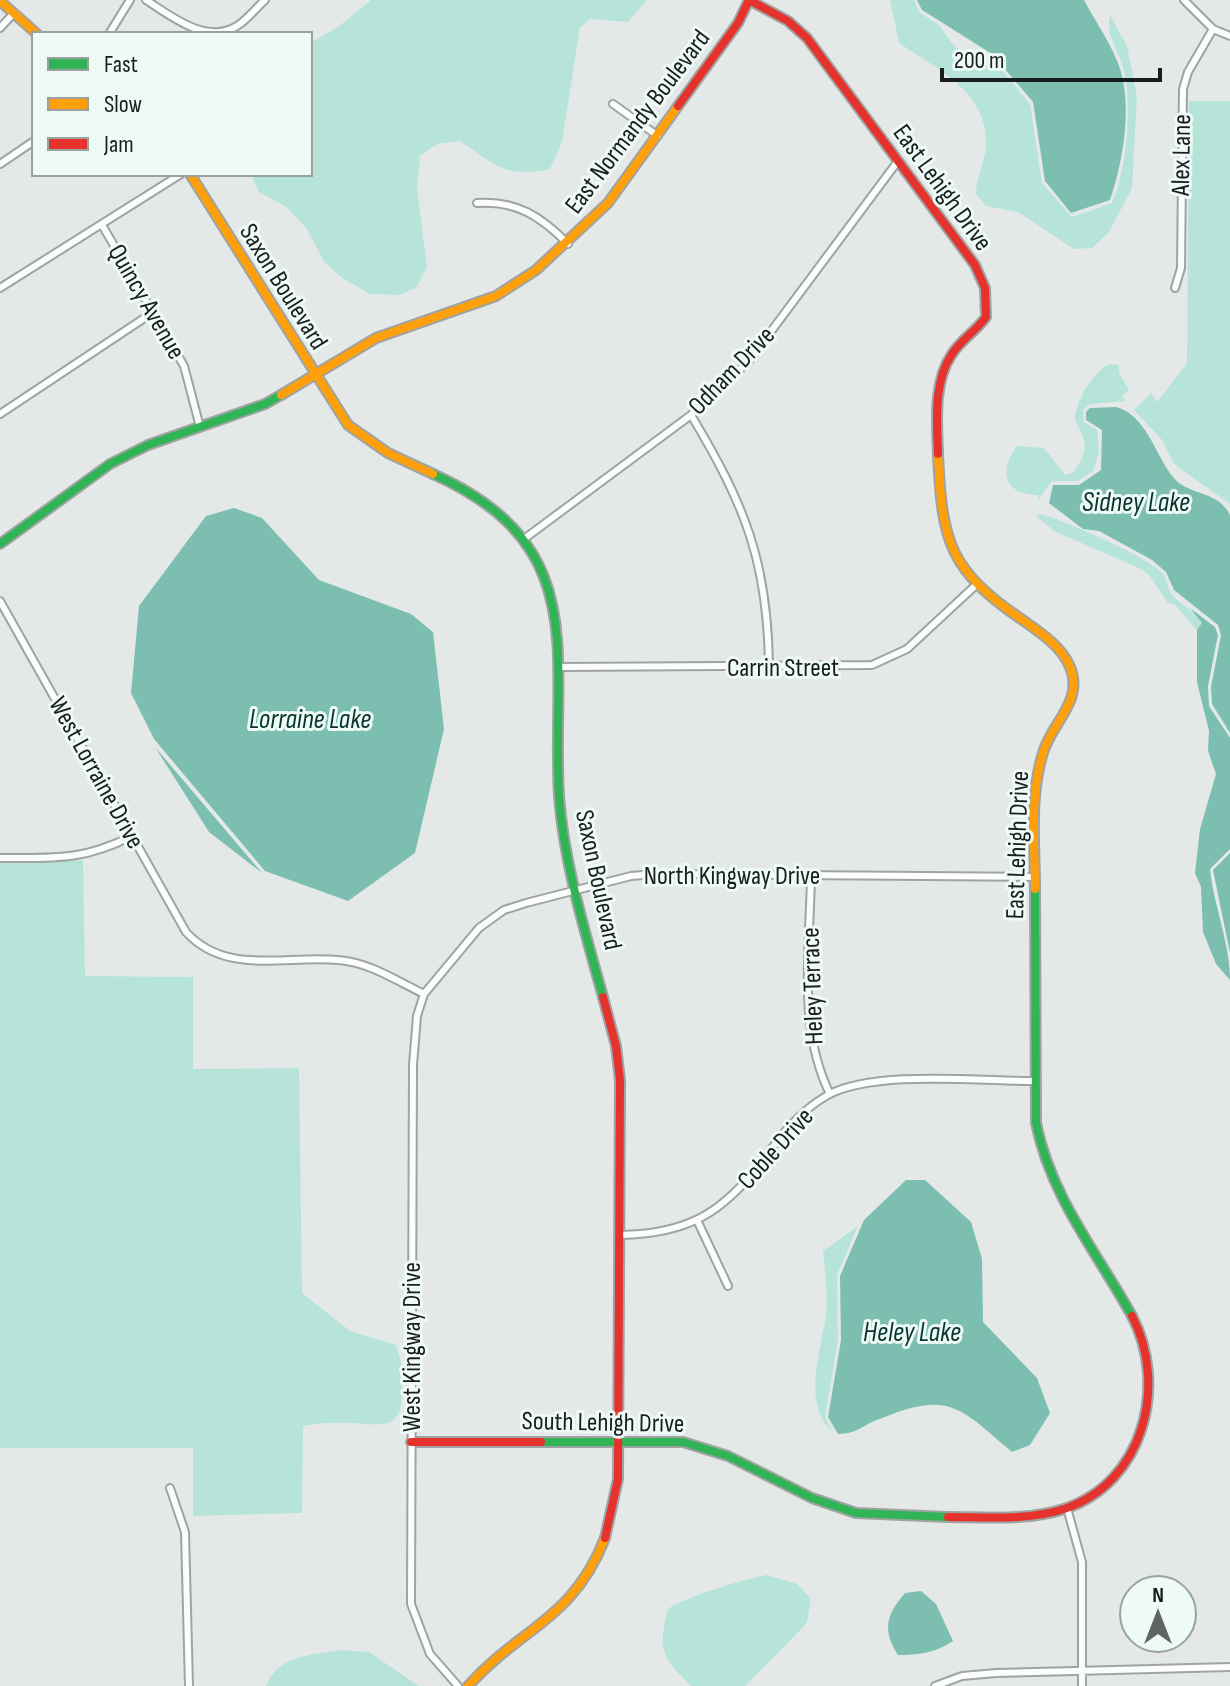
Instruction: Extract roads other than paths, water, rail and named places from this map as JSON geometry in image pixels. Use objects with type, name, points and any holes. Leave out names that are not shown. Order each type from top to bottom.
[{"type":"street","points":[[110,32],[130,0]]},
{"type":"street","points":[[146,0],[189,27],[217,32],[237,27],[265,0]]},
{"type":"street","name":"East Normandy Boulevard","points":[[0,544],[110,464],[148,445],[265,404],[376,338],[496,296],[568,244],[608,203],[658,136],[738,23],[749,0]]},
{"type":"street","name":"East Lehigh Drive","points":[[749,0],[788,21],[807,38],[975,265],[988,304],[983,322],[945,367],[940,396],[940,498],[944,528],[952,551],[976,585],[1053,643],[1066,656],[1073,671],[1072,699],[1050,734],[1037,775],[1034,1081],[1041,1158],[1072,1221],[1136,1320],[1153,1383],[1148,1414],[1126,1463],[1099,1490],[1067,1508]]},
{"type":"street","points":[[1184,0],[1213,29],[1230,36]]},
{"type":"street","points":[[0,1],[35,32]]},
{"type":"street","points":[[0,28],[13,14]]},
{"type":"street","name":"Alex Lane","points":[[1175,288],[1181,268],[1183,89],[1188,72],[1213,29]]},
{"type":"street","points":[[613,104],[658,136]]},
{"type":"street","points":[[0,164],[32,142]]},
{"type":"street","name":"Odham Drive","points":[[524,539],[691,415],[749,361],[898,161]]},
{"type":"street","points":[[0,288],[178,176]]},
{"type":"street","name":"Saxon Boulevard","points":[[191,176],[335,409],[362,439],[409,466],[468,490],[501,513],[524,539],[554,599],[560,634],[562,820],[576,890],[616,1046],[620,1094],[619,1441],[615,1511],[608,1536],[583,1583],[552,1618],[489,1663],[468,1686]]},
{"type":"street","points":[[477,203],[498,201],[514,205],[552,227],[568,244]]},
{"type":"street","name":"Quincy Avenue","points":[[102,225],[184,366],[200,427]]},
{"type":"street","points":[[0,414],[152,313]]},
{"type":"street","points":[[691,415],[731,481],[753,536],[765,587],[769,668]]},
{"type":"street","name":"Carrin Street","points":[[560,667],[845,668],[887,660],[907,649],[976,585]]},
{"type":"street","name":"West Lorraine Drive","points":[[0,601],[195,943],[220,957],[237,960],[339,960],[358,963],[424,994]]},
{"type":"street","points":[[0,858],[77,857],[100,852],[132,836]]},
{"type":"street","name":"North Kingway Drive","points":[[424,994],[460,949],[493,916],[576,890],[655,874],[1035,877]]},
{"type":"street","name":"Heley Terrace","points":[[811,875],[809,1014],[812,1044],[830,1094]]},
{"type":"street","name":"West Kingway Drive","points":[[424,994],[417,1016],[413,1065],[411,1604],[430,1654],[458,1686]]},
{"type":"street","name":"Coble Drive","points":[[620,1235],[650,1235],[697,1220],[735,1195],[793,1123],[830,1094],[856,1085],[890,1081],[1034,1081]]},
{"type":"street","points":[[697,1220],[728,1286]]},
{"type":"street","name":"South Lehigh Drive","points":[[411,1442],[683,1442],[712,1447],[856,1513],[882,1516],[1021,1516],[1067,1508]]},
{"type":"street","points":[[170,1488],[185,1532],[189,1686]]},
{"type":"street","points":[[1067,1508],[1082,1562],[1082,1686]]},
{"type":"street","points":[[935,1686],[962,1676],[996,1673],[1230,1667]]},
{"type":"water","points":[[917,0],[1084,0],[1112,49],[1123,81],[1125,133],[1110,200],[1071,213],[1045,181],[1033,102],[992,54],[922,10]]},
{"type":"water","name":"Sidney Lake","points":[[1116,407],[1127,411],[1143,427],[1167,469],[1180,484],[1218,501],[1230,515],[1230,733],[1212,704],[1211,687],[1221,635],[1218,625],[1174,590],[1166,572],[1152,560],[1099,531],[1083,529],[1049,503],[1053,485],[1079,485],[1101,470],[1102,430],[1086,420],[1086,412],[1090,408]]},
{"type":"water","name":"Lorraine Lake","points":[[234,508],[262,518],[319,580],[411,614],[433,632],[444,729],[415,853],[348,901],[265,871],[154,739],[131,693],[139,606],[206,516]]},
{"type":"water","points":[[1190,608],[1215,627],[1218,635],[1208,686],[1209,706],[1230,738],[1230,849],[1210,869],[1230,980],[1216,964],[1203,932],[1201,887],[1195,873],[1200,829],[1216,774],[1208,751],[1209,731],[1197,682],[1197,630],[1202,623]]},
{"type":"water","points":[[155,747],[262,873],[209,832]]},
{"type":"water","points":[[1230,853],[1230,953],[1213,870]]},
{"type":"water","name":"Heley Lake","points":[[906,1180],[925,1180],[971,1222],[982,1259],[983,1322],[1037,1378],[1050,1413],[1030,1445],[1012,1452],[965,1414],[937,1405],[901,1411],[855,1431],[838,1434],[828,1417],[841,1340],[840,1276],[864,1220]]},
{"type":"water","points":[[921,1591],[936,1604],[953,1641],[927,1652],[898,1655],[888,1630],[890,1616],[905,1593]]}]
